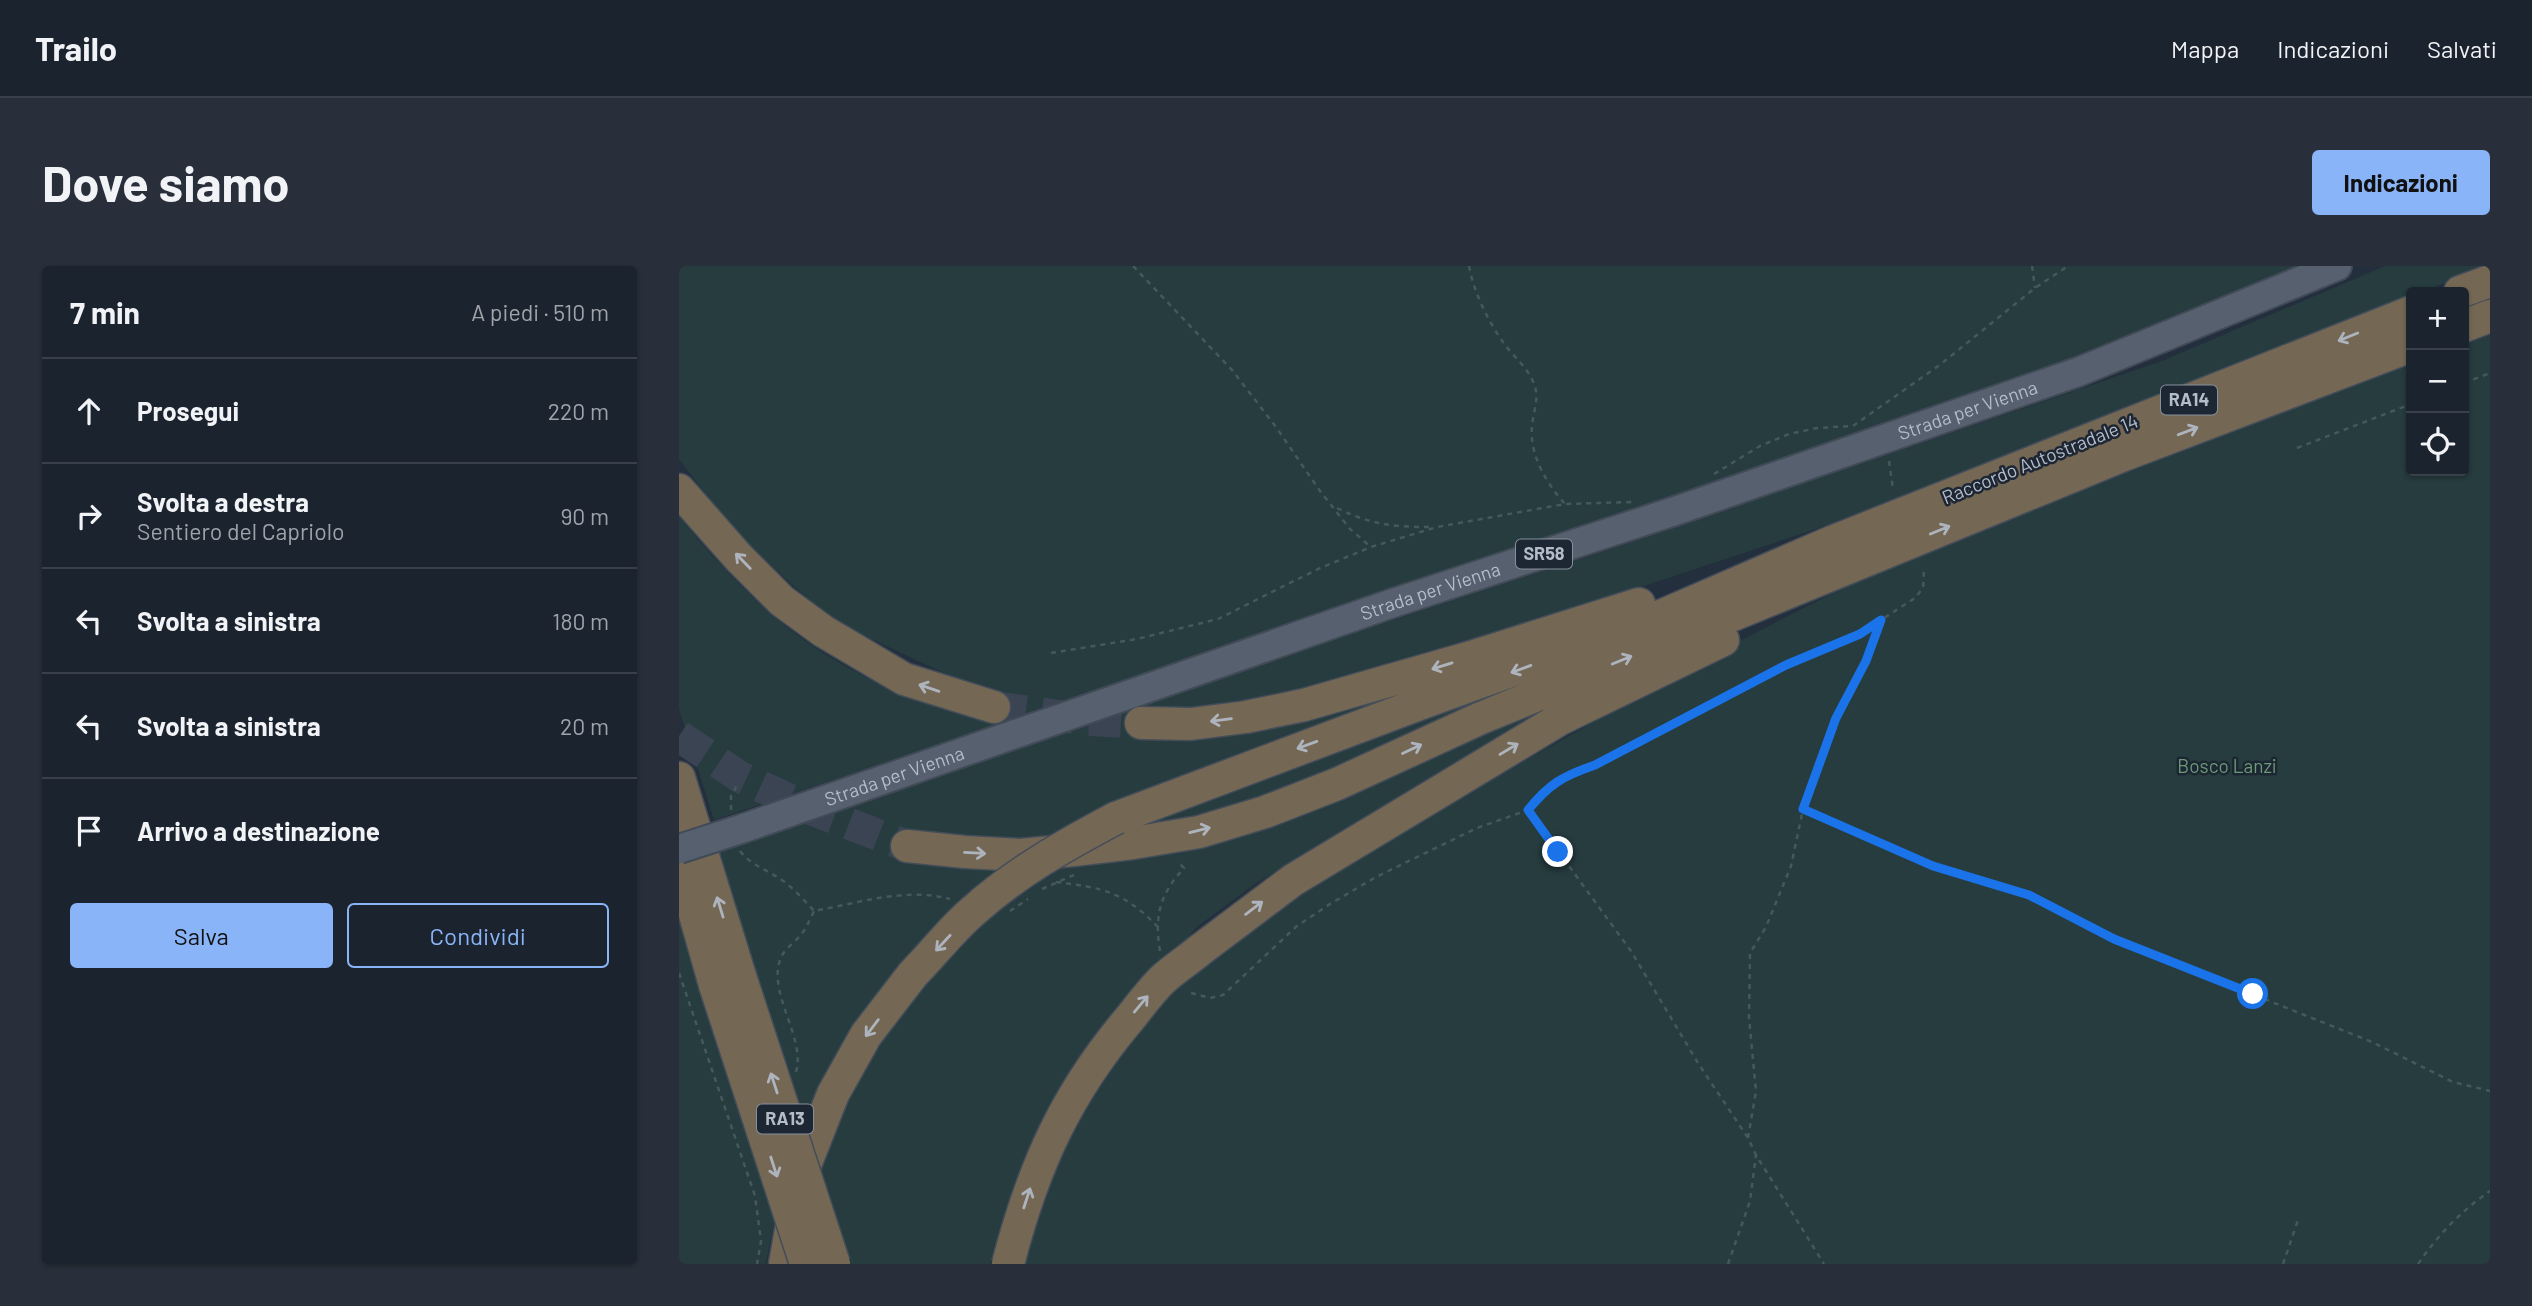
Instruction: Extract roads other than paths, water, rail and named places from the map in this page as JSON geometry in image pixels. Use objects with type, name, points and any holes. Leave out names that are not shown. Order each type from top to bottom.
[{"type":"highway","points":[[2469,289],[2490,281]]},
{"type":"highway","name":"Raccordo Autostradale 14","points":[[1871,543],[2406,314]]},
{"type":"highway","points":[[2469,324],[2490,316]]},
{"type":"highway","name":"Raccordo Autostradale 14","points":[[1871,543],[2082,472],[2401,350]]},
{"type":"highway","points":[[679,490],[739,558],[782,601],[823,631],[904,679],[995,706]]},
{"type":"highway","points":[[1140,723],[1192,724],[1247,717],[1365,689],[1833,541],[1871,543]]},
{"type":"highway","points":[[785,1264],[800,1178],[833,1094],[866,1035],[913,974],[971,912],[1016,876],[1063,846],[1116,818],[1358,726],[1647,622],[1833,541]]},
{"type":"highway","points":[[907,846],[1020,855],[1133,843],[1199,832],[1252,816],[1337,784],[1871,543]]},
{"type":"highway","points":[[1008,1264],[1036,1169],[1080,1083],[1106,1046],[1161,981],[1293,880],[1560,719],[1844,580],[1871,543]]},
{"type":"highway","name":"RA13","points":[[679,778],[727,979],[806,1264]]},
{"type":"highway","name":"RA13","points":[[679,858],[727,979],[770,1073],[834,1264]]},
{"type":"main road","name":"Strada per Vienna","points":[[679,849],[738,826],[1395,602],[1675,511],[2078,372],[2337,266]]},
{"type":"tunnel","points":[[994,707],[1088,720],[1141,723]]},
{"type":"tunnel","points":[[679,736],[740,777],[808,808],[907,846]]},
{"type":"park label","name":"Bosco Lanzi","points":[[2227,766]]}]
